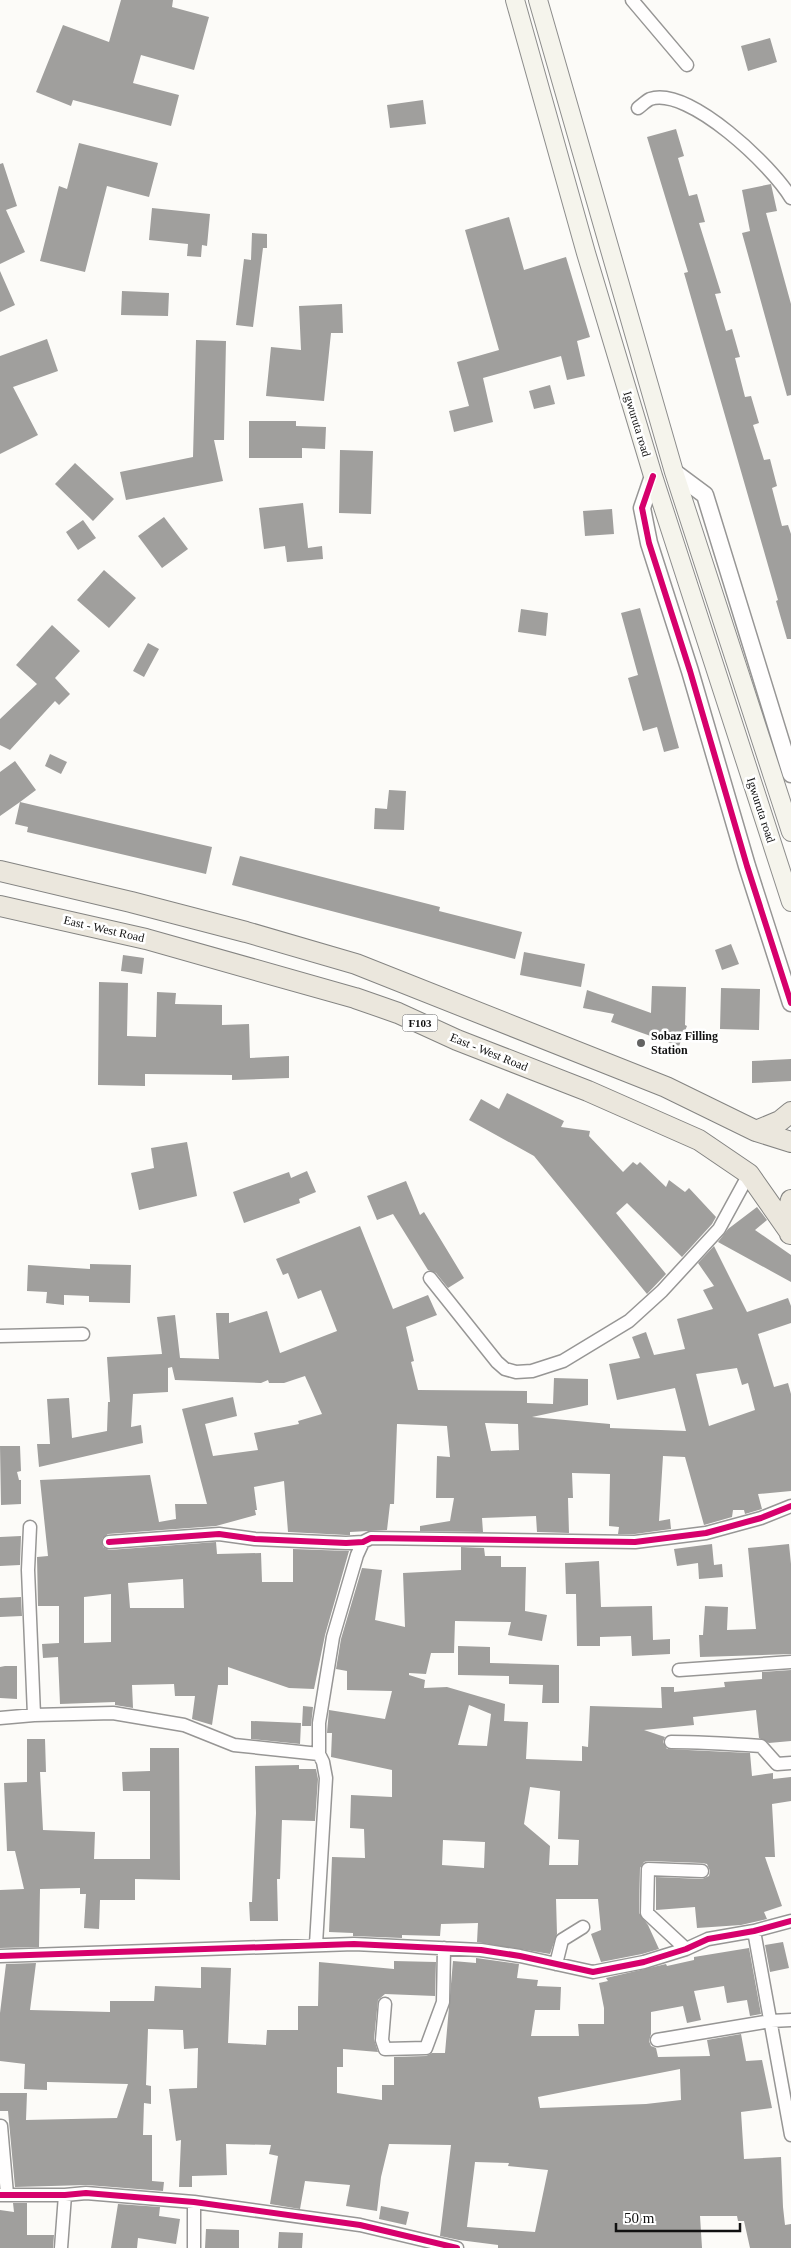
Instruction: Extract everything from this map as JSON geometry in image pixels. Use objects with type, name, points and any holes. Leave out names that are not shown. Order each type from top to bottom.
[{"type":"main road","name":"Igwuruta road","points":[[515,0],[586,253],[653,476],[791,902]]},
{"type":"main road","name":"Igwuruta road","points":[[538,0],[674,472],[791,832]]},
{"type":"main road","name":"F103","points":[[0,871],[246,932],[356,964],[666,1087],[756,1131],[791,1142]]},
{"type":"main road","name":"East - West Road","points":[[0,906],[155,941],[244,965],[398,1013],[457,1040],[588,1091],[698,1140],[748,1174],[791,1234]]},
{"type":"main road","points":[[398,1013],[406,984]]},
{"type":"main road","points":[[756,1131],[780,1121],[791,1112]]},
{"type":"main road","points":[[791,1200],[789,1208],[791,1234]]},
{"type":"street","points":[[632,0],[687,65]]},
{"type":"street","points":[[638,108],[650,100],[660,98],[673,100],[697,110],[717,122],[742,142],[791,198]]},
{"type":"street","points":[[674,472],[705,495],[791,774]]},
{"type":"street","points":[[653,476],[642,508],[648,543],[690,671],[747,866],[791,1004]]},
{"type":"street","points":[[430,1278],[497,1362],[505,1369],[516,1372],[532,1371],[563,1362],[629,1321],[662,1291],[719,1229],[748,1174]]},
{"type":"street","points":[[0,1336],[83,1334]]},
{"type":"street","points":[[109,1542],[219,1534],[255,1539],[346,1543],[362,1542],[371,1538],[635,1542],[706,1533],[761,1518],[791,1506]]},
{"type":"street","points":[[30,1527],[28,1570],[34,1715]]},
{"type":"street","points":[[316,1944],[326,1778],[323,1762],[319,1754],[319,1723],[333,1637],[362,1542]]},
{"type":"street","points":[[679,1670],[791,1662]]},
{"type":"street","points":[[0,1718],[113,1713],[184,1725],[234,1745],[319,1754]]},
{"type":"street","points":[[671,1742],[720,1742],[735,1746],[761,1746],[777,1764],[791,1763]]},
{"type":"street","points":[[686,1949],[647,1913],[648,1869],[702,1871]]},
{"type":"street","points":[[0,1956],[316,1944],[481,1950],[593,1972],[644,1962],[686,1949],[708,1939],[754,1931],[791,1921]]},
{"type":"street","points":[[556,1964],[562,1940],[583,1926]]},
{"type":"street","points":[[754,1931],[791,2135]]},
{"type":"street","points":[[386,2004],[382,2046],[385,2049],[426,2048],[443,2002],[444,1948]]},
{"type":"street","points":[[657,2040],[771,2021],[791,2020]]},
{"type":"street","points":[[1,2126],[4,2194],[65,2195],[86,2193],[194,2202],[360,2225],[457,2248]]},
{"type":"street","points":[[61,2248],[65,2195]]},
{"type":"street","points":[[194,2202],[194,2248]]},
{"type":"building","points":[[121,0],[173,0],[172,7],[209,17],[194,70],[141,55],[133,83],[179,95],[171,126],[73,100],[71,106],[36,92],[63,25],[109,42]]},
{"type":"building","points":[[770,38],[777,62],[748,71],[741,46]]},
{"type":"building","points":[[423,100],[426,124],[390,128],[387,105]]},
{"type":"building","points":[[676,129],[684,156],[678,158],[689,196],[697,194],[705,222],[699,223],[721,293],[715,294],[726,331],[732,329],[740,357],[735,358],[745,397],[751,396],[759,423],[753,425],[764,460],[770,459],[777,486],[772,488],[782,526],[788,525],[791,534],[791,639],[787,639],[776,601],[778,600],[684,273],[688,272],[647,137]]},
{"type":"building","points":[[79,143],[158,163],[149,197],[107,186],[85,272],[40,261],[59,186],[67,189]]},
{"type":"building","points":[[3,163],[17,206],[6,210],[25,252],[0,264],[0,164]]},
{"type":"building","points":[[771,184],[777,211],[766,213],[791,304],[791,395],[787,396],[742,233],[750,231],[742,190]]},
{"type":"building","points":[[152,208],[210,214],[207,246],[202,245],[201,257],[187,256],[188,244],[149,240]]},
{"type":"building","points":[[509,217],[524,270],[566,257],[590,337],[577,341],[585,376],[567,380],[561,356],[483,378],[493,422],[454,432],[449,411],[469,406],[457,362],[499,350],[465,230]]},
{"type":"building","points":[[252,233],[267,234],[267,248],[263,248],[253,327],[236,325],[244,259],[251,260]]},
{"type":"building","points":[[0,271],[15,305],[0,312]]},
{"type":"building","points":[[122,291],[169,293],[168,316],[121,315]]},
{"type":"building","points":[[342,304],[343,333],[331,333],[324,401],[266,396],[271,347],[301,350],[299,306]]},
{"type":"building","points":[[47,339],[58,371],[13,387],[38,435],[0,454],[0,356]]},
{"type":"building","points":[[196,340],[226,341],[224,440],[214,440],[223,481],[126,500],[120,472],[193,457]]},
{"type":"building","points":[[550,385],[555,404],[534,409],[529,391]]},
{"type":"building","points":[[249,421],[296,421],[296,426],[326,427],[325,449],[302,448],[302,458],[249,458]]},
{"type":"building","points":[[340,450],[373,451],[371,514],[339,513]]},
{"type":"building","points":[[75,463],[114,499],[93,521],[55,484]]},
{"type":"building","points":[[303,503],[308,548],[322,546],[323,559],[287,562],[285,546],[264,549],[259,508]]},
{"type":"building","points":[[612,509],[614,534],[585,536],[583,511]]},
{"type":"building","points":[[164,517],[188,549],[162,568],[138,536]]},
{"type":"building","points":[[83,520],[96,538],[78,550],[66,532]]},
{"type":"building","points":[[104,570],[136,598],[109,628],[77,600]]},
{"type":"building","points":[[640,608],[679,748],[664,752],[657,727],[643,731],[628,678],[638,675],[621,613]]},
{"type":"building","points":[[521,609],[548,613],[546,636],[518,632]]},
{"type":"building","points":[[52,625],[80,651],[55,678],[70,694],[59,705],[55,701],[10,750],[0,745],[0,719],[37,684],[16,665]]},
{"type":"building","points":[[148,643],[159,649],[144,677],[133,671]]},
{"type":"building","points":[[50,754],[67,762],[61,774],[45,766]]},
{"type":"building","points":[[15,761],[36,790],[0,816],[0,772]]},
{"type":"building","points":[[389,790],[406,791],[404,830],[374,829],[375,808],[387,809]]},
{"type":"building","points":[[20,802],[212,847],[206,874],[27,832],[28,827],[15,824]]},
{"type":"building","points":[[240,856],[440,907],[439,911],[522,932],[515,959],[232,885]]},
{"type":"building","points":[[731,944],[739,964],[722,970],[715,950]]},
{"type":"building","points":[[524,952],[585,964],[581,987],[520,975]]},
{"type":"building","points":[[123,955],[144,958],[142,974],[121,971]]},
{"type":"building","points":[[99,982],[128,983],[127,1036],[156,1037],[157,992],[176,993],[175,1004],[222,1005],[222,1025],[249,1024],[250,1058],[289,1056],[289,1078],[232,1080],[232,1075],[145,1074],[145,1086],[98,1085]]},
{"type":"building","points":[[652,986],[686,987],[685,1025],[687,1026],[679,1046],[611,1022],[614,1014],[583,1008],[587,990],[651,1013]]},
{"type":"building","points":[[721,988],[760,989],[759,1030],[720,1029]]},
{"type":"building","points":[[791,1059],[791,1081],[752,1083],[752,1061]]},
{"type":"building","points":[[507,1093],[564,1121],[561,1127],[590,1131],[589,1136],[623,1172],[633,1162],[637,1165],[640,1162],[666,1187],[669,1180],[685,1192],[689,1188],[716,1217],[682,1257],[627,1203],[616,1213],[666,1274],[647,1294],[534,1156],[469,1120],[481,1099],[499,1109]]},
{"type":"building","points":[[187,1142],[197,1196],[139,1210],[131,1173],[154,1168],[151,1148]]},
{"type":"building","points":[[307,1171],[316,1192],[299,1199],[300,1203],[244,1223],[233,1192],[289,1172],[291,1178]]},
{"type":"building","points":[[406,1181],[420,1215],[424,1212],[464,1278],[448,1288],[436,1273],[428,1270],[393,1214],[377,1220],[367,1196]]},
{"type":"building","points":[[757,1207],[767,1220],[755,1230],[791,1255],[791,1282],[718,1242],[728,1229]]},
{"type":"building","points":[[360,1226],[393,1309],[428,1295],[437,1315],[406,1327],[414,1361],[411,1362],[418,1390],[527,1391],[527,1403],[553,1404],[554,1378],[588,1379],[588,1405],[532,1417],[610,1424],[610,1428],[686,1431],[675,1388],[617,1400],[609,1364],[640,1358],[632,1337],[646,1332],[654,1355],[685,1349],[677,1319],[713,1309],[703,1290],[714,1286],[698,1263],[714,1246],[747,1312],[788,1298],[791,1306],[791,1323],[758,1334],[774,1387],[788,1383],[791,1394],[791,1491],[758,1494],[762,1509],[745,1514],[744,1510],[733,1510],[732,1517],[704,1525],[685,1457],[663,1456],[659,1521],[670,1519],[671,1529],[635,1534],[618,1534],[619,1527],[609,1526],[610,1474],[572,1473],[573,1498],[568,1498],[569,1533],[537,1532],[536,1516],[482,1518],[483,1532],[420,1531],[420,1526],[450,1521],[454,1498],[436,1498],[437,1456],[450,1457],[447,1426],[397,1424],[394,1504],[390,1504],[387,1530],[350,1532],[350,1535],[288,1532],[284,1481],[254,1487],[256,1515],[216,1526],[108,1534],[102,1539],[103,1547],[109,1550],[216,1542],[217,1554],[261,1553],[262,1582],[293,1582],[293,1549],[349,1551],[325,1635],[314,1689],[289,1688],[228,1667],[228,1685],[218,1685],[212,1725],[192,1719],[195,1696],[175,1696],[174,1684],[132,1685],[133,1708],[115,1705],[115,1702],[60,1704],[58,1657],[43,1658],[42,1644],[59,1643],[59,1606],[38,1606],[37,1557],[48,1556],[40,1480],[150,1475],[159,1522],[176,1519],[175,1504],[207,1504],[182,1409],[233,1397],[237,1416],[205,1424],[213,1456],[258,1450],[254,1433],[299,1424],[298,1421],[322,1414],[305,1376],[284,1383],[269,1383],[268,1380],[261,1383],[175,1380],[172,1367],[168,1368],[168,1392],[133,1394],[131,1427],[141,1425],[143,1443],[39,1467],[37,1444],[50,1444],[47,1399],[69,1398],[72,1438],[107,1431],[108,1402],[110,1402],[107,1357],[162,1354],[157,1317],[175,1315],[180,1358],[219,1359],[216,1313],[229,1313],[229,1323],[267,1311],[280,1353],[337,1331],[321,1290],[298,1299],[288,1273],[283,1275],[276,1259]],"holes":[[[737,1368],[742,1385],[748,1383],[755,1410],[709,1426],[696,1374]],[[485,1423],[518,1424],[519,1450],[491,1451]],[[183,1579],[184,1608],[130,1608],[128,1583]],[[111,1594],[111,1642],[84,1643],[84,1597]]]},
{"type":"building","points":[[90,1264],[131,1265],[130,1303],[89,1302],[89,1296],[64,1295],[64,1305],[46,1303],[47,1292],[27,1291],[28,1265],[90,1269]]},
{"type":"building","points":[[0,1446],[20,1446],[21,1471],[17,1472],[19,1480],[21,1480],[21,1504],[1,1505]]},
{"type":"building","points":[[21,1536],[20,1565],[0,1566],[0,1537]]},
{"type":"building","points":[[712,1544],[714,1565],[722,1564],[723,1577],[699,1579],[698,1563],[677,1566],[674,1549]]},
{"type":"building","points":[[789,1544],[791,1564],[791,1654],[700,1657],[699,1635],[703,1635],[705,1606],[728,1607],[727,1630],[756,1629],[748,1548]]},
{"type":"building","points":[[461,1547],[484,1548],[485,1556],[501,1556],[501,1567],[526,1567],[525,1611],[547,1615],[542,1641],[508,1635],[511,1622],[455,1621],[454,1653],[431,1653],[426,1674],[409,1673],[409,1675],[425,1680],[424,1688],[447,1687],[505,1704],[504,1721],[528,1722],[526,1759],[582,1761],[582,1746],[588,1747],[590,1706],[662,1708],[661,1687],[674,1687],[674,1692],[725,1687],[724,1682],[762,1679],[762,1672],[791,1670],[791,1741],[769,1743],[759,1738],[756,1710],[693,1717],[694,1725],[644,1730],[665,1737],[663,1742],[667,1749],[750,1753],[752,1776],[773,1773],[773,1779],[791,1777],[791,1801],[772,1804],[775,1857],[765,1857],[782,1906],[764,1912],[767,1919],[741,1925],[697,1928],[695,1907],[656,1910],[656,1877],[702,1879],[709,1876],[710,1871],[707,1864],[648,1861],[644,1862],[640,1868],[639,1913],[648,1925],[659,1949],[642,1954],[601,1962],[591,1934],[601,1930],[598,1899],[556,1899],[557,1934],[550,1954],[477,1942],[478,1923],[441,1924],[440,1936],[402,1935],[402,1938],[353,1936],[353,1933],[329,1932],[332,1857],[365,1858],[364,1829],[350,1828],[351,1795],[392,1797],[392,1770],[331,1757],[332,1733],[327,1733],[329,1710],[385,1719],[392,1691],[347,1690],[347,1671],[336,1669],[341,1639],[362,1568],[382,1570],[375,1620],[405,1627],[403,1573],[461,1570]],"holes":[[[469,1705],[491,1714],[487,1746],[458,1745]],[[530,1787],[560,1791],[558,1839],[579,1840],[578,1865],[549,1865],[550,1846],[524,1824]],[[443,1840],[485,1842],[484,1868],[442,1865]]]},
{"type":"building","points":[[599,1561],[601,1607],[652,1606],[653,1640],[670,1639],[670,1654],[632,1656],[631,1636],[600,1637],[600,1646],[577,1646],[576,1594],[566,1594],[565,1563]]},
{"type":"building","points":[[21,1597],[22,1616],[0,1617],[0,1598]]},
{"type":"building","points":[[458,1646],[490,1647],[490,1663],[559,1665],[559,1703],[542,1703],[543,1685],[509,1684],[509,1676],[458,1675]]},
{"type":"building","points":[[17,1666],[17,1699],[0,1698],[0,1667]]},
{"type":"building","points":[[303,1706],[313,1707],[311,1726],[302,1726]]},
{"type":"building","points":[[251,1721],[301,1723],[300,1744],[251,1739]]},
{"type":"building","points":[[27,1739],[45,1739],[46,1772],[40,1772],[43,1830],[95,1832],[94,1859],[150,1859],[150,1791],[123,1791],[122,1772],[150,1771],[150,1748],[179,1748],[180,1880],[135,1879],[135,1900],[100,1900],[99,1929],[84,1928],[86,1894],[80,1894],[80,1888],[40,1889],[39,1947],[0,1948],[0,1890],[24,1889],[15,1851],[7,1851],[4,1783],[27,1782]]},
{"type":"building","points":[[299,1765],[299,1769],[316,1769],[318,1779],[315,1821],[282,1820],[280,1879],[277,1879],[278,1921],[250,1921],[249,1902],[252,1902],[256,1813],[255,1766]]},
{"type":"building","points":[[783,1942],[789,1968],[770,1972],[765,1945]]},
{"type":"building","points":[[749,1948],[761,2014],[750,2016],[747,2000],[727,2003],[724,1986],[694,1991],[701,2020],[687,2023],[683,2006],[651,2012],[651,2034],[649,2041],[651,2046],[656,2048],[658,2057],[710,2056],[707,2040],[741,2034],[746,2061],[762,2060],[772,2108],[741,2112],[744,2159],[781,2157],[783,2207],[785,2225],[791,2224],[791,2248],[750,2248],[744,2221],[738,2221],[737,2216],[700,2216],[702,2248],[498,2248],[498,2245],[440,2236],[451,2145],[389,2144],[381,2177],[377,2211],[346,2206],[350,2185],[305,2181],[300,2209],[270,2204],[278,2156],[269,2154],[271,2145],[226,2144],[227,2175],[192,2176],[192,2187],[179,2187],[181,2140],[176,2141],[169,2089],[197,2088],[198,2048],[184,2049],[183,2030],[148,2029],[146,2085],[151,2086],[151,2104],[144,2103],[143,2135],[152,2135],[152,2181],[164,2182],[163,2191],[87,2185],[15,2187],[8,2111],[0,2111],[0,2093],[27,2093],[26,2120],[117,2118],[128,2084],[47,2082],[47,2090],[24,2089],[25,2064],[0,2061],[0,2013],[6,1964],[36,1963],[30,2010],[110,2012],[110,2001],[154,2001],[155,1986],[201,1988],[201,1967],[231,1968],[228,2043],[266,2045],[267,2030],[298,2030],[298,2006],[318,2006],[319,1962],[394,1969],[394,1961],[436,1962],[435,1996],[385,1994],[378,2000],[374,2039],[378,2052],[343,2049],[343,2067],[337,2067],[337,2093],[382,2100],[382,2085],[394,2085],[394,2057],[426,2056],[432,2053],[445,2053],[453,1961],[476,1963],[476,1958],[519,1964],[517,1978],[538,1980],[537,1986],[561,1987],[560,2010],[535,2010],[531,2036],[579,2036],[578,2024],[604,2024],[604,2008],[599,1983],[608,1981],[606,1978],[666,1964],[667,1966],[694,1960],[694,1957]],"holes":[[[680,2069],[681,2100],[646,2104],[540,2108],[538,2097]],[[475,2162],[509,2163],[508,2166],[548,2170],[535,2232],[467,2227]]]},
{"type":"building","points":[[13,2203],[27,2203],[27,2235],[54,2235],[53,2248],[0,2248],[0,2210],[14,2212]]},
{"type":"building","points":[[118,2204],[160,2207],[159,2216],[180,2219],[176,2244],[138,2238],[137,2248],[111,2248]]},
{"type":"building","points":[[381,2206],[409,2212],[406,2225],[379,2219]]},
{"type":"building","points":[[206,2229],[239,2230],[239,2248],[205,2248]]},
{"type":"building","points":[[279,2232],[303,2233],[302,2248],[278,2248]]},
{"type":"cycle path","points":[[653,476],[642,508],[649,543],[690,671],[747,866],[791,1003]]},
{"type":"cycle path","points":[[109,1542],[219,1534],[255,1539],[346,1543],[363,1542],[371,1538],[635,1542],[706,1533],[761,1518],[791,1506]]},
{"type":"cycle path","points":[[0,1956],[354,1944],[481,1950],[520,1956],[593,1972],[644,1962],[686,1949],[708,1939],[754,1931],[791,1921]]},
{"type":"cycle path","points":[[0,2195],[65,2195],[86,2193],[194,2202],[360,2225],[457,2248]]},
{"type":"place","name":"Sobaz Filling Station","points":[[641,1043]]}]
